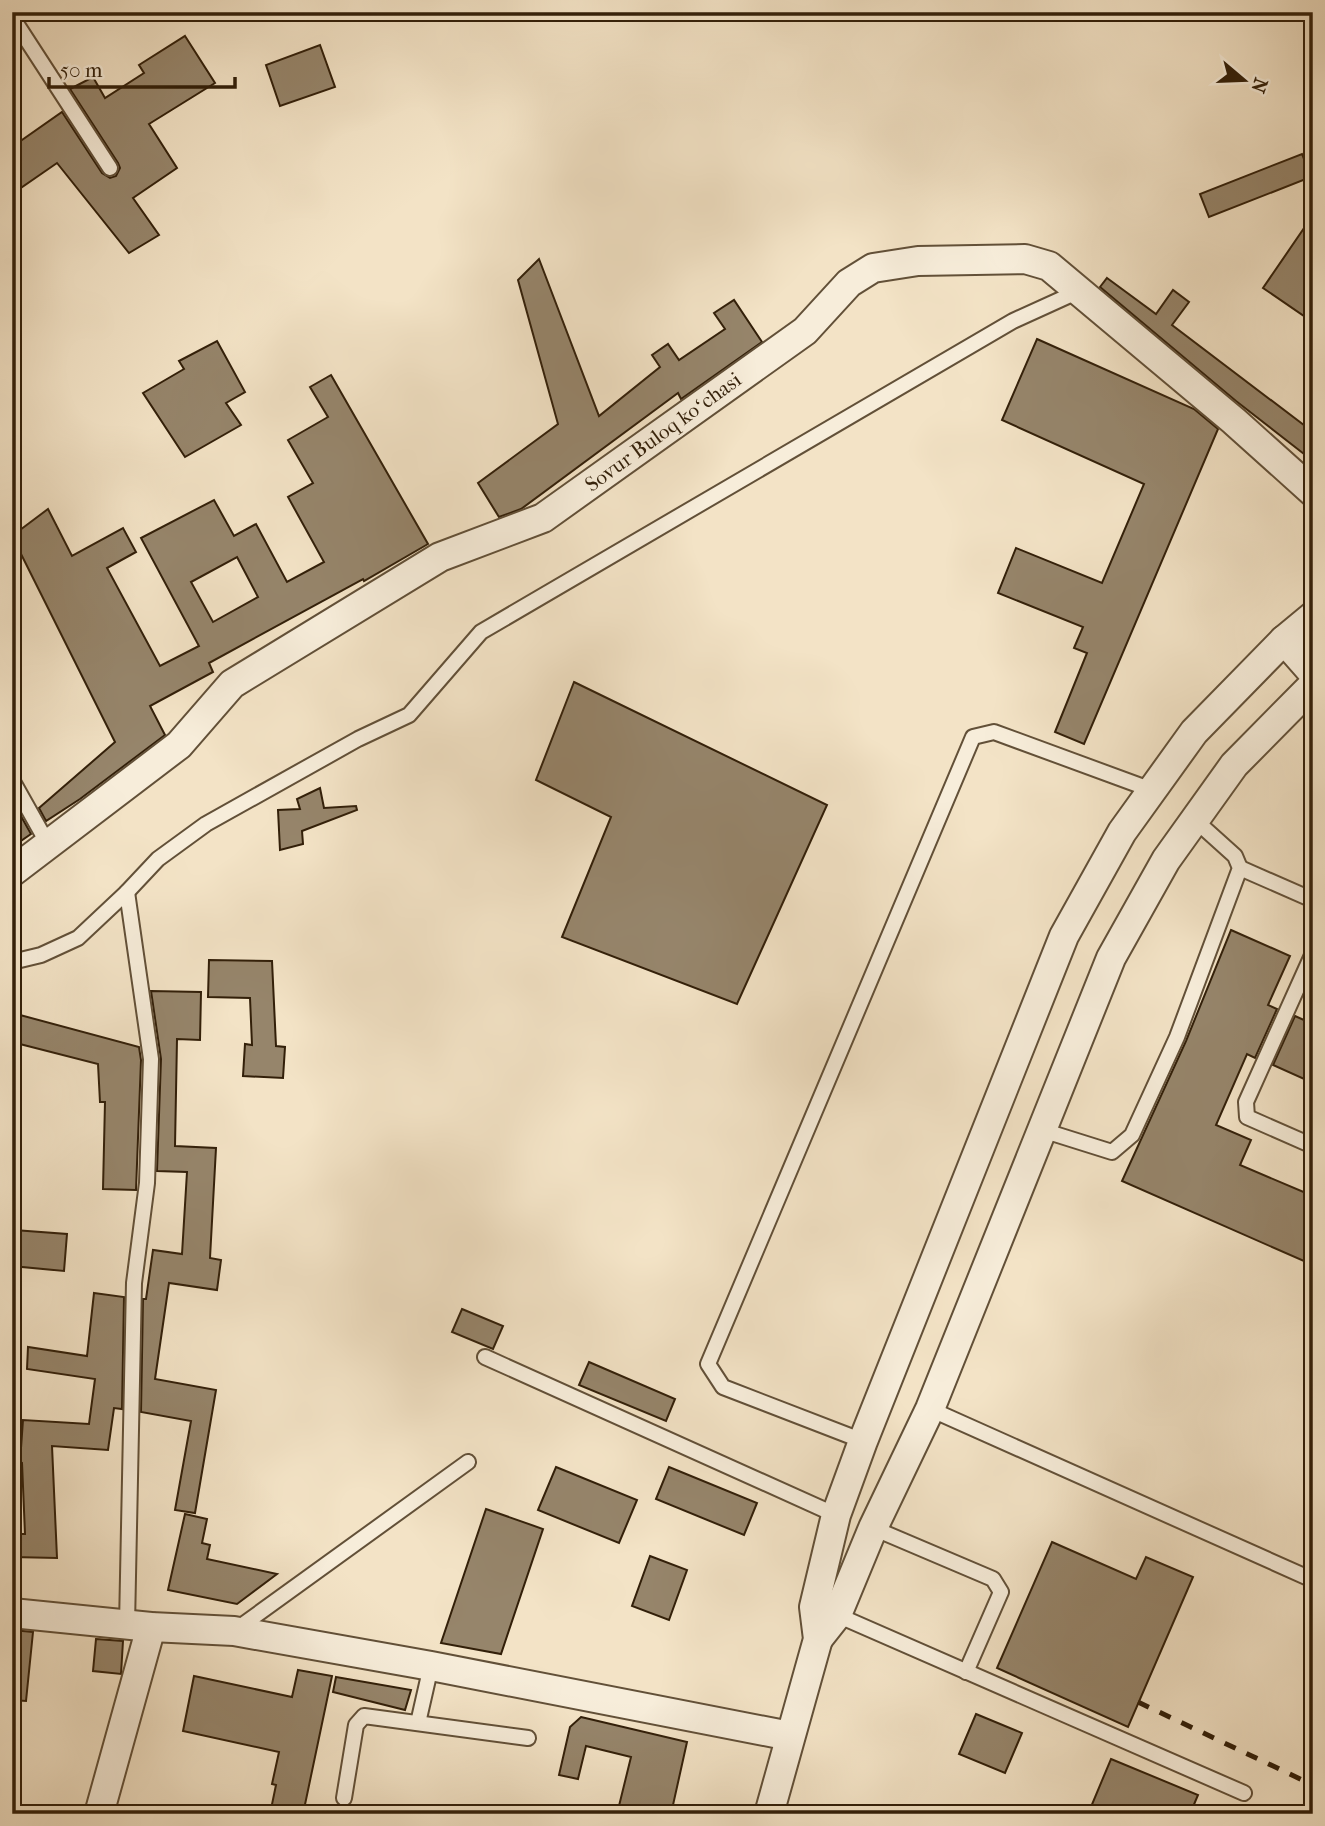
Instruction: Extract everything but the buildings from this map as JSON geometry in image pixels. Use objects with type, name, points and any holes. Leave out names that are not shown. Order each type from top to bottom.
[{"type":"street","name":"Sovur Buloq koʻchasi","points":[[12,872],[179,745],[232,684],[440,557],[544,519],[805,331],[849,284],[873,268],[918,261],[1025,259],[1049,266],[1234,421],[1313,492]]},
{"type":"street","points":[[769,1814],[818,1639],[814,1607],[836,1515],[1064,936],[1122,832],[1194,732],[1283,640],[1313,616]]},
{"type":"street","points":[[1283,640],[1313,673]]},
{"type":"street","points":[[818,1639],[838,1615],[897,1474],[930,1409],[1111,958],[1166,860],[1234,765],[1313,685]]},
{"type":"street","points":[[860,1450],[897,1474]]},
{"type":"street","points":[[12,1613],[139,1626],[234,1632],[431,1666],[790,1735]]},
{"type":"street","points":[[99,1814],[139,1626]]},
{"type":"lane","points":[[12,16],[110,168]]},
{"type":"lane","points":[[12,962],[41,955],[78,938],[158,859],[206,824],[358,739],[409,715],[481,632],[1013,321],[1079,291]]},
{"type":"lane","points":[[860,1450],[723,1387],[708,1364],[973,737],[994,732],[1152,790]]},
{"type":"lane","points":[[12,780],[48,844]]},
{"type":"lane","points":[[1042,1130],[1112,1152],[1132,1135],[1177,1037],[1240,868],[1235,856],[1195,820]]},
{"type":"lane","points":[[1240,868],[1313,900]]},
{"type":"lane","points":[[127,892],[151,1059],[147,1183],[134,1283],[139,1626]]},
{"type":"lane","points":[[1313,953],[1246,1102],[1247,1117],[1313,1146]]},
{"type":"lane","points":[[485,1357],[836,1515]]},
{"type":"lane","points":[[930,1409],[1313,1580]]},
{"type":"lane","points":[[234,1632],[468,1462]]},
{"type":"lane","points":[[873,1528],[993,1579],[1001,1592],[966,1672]]},
{"type":"lane","points":[[838,1615],[1244,1793]]},
{"type":"lane","points":[[418,1723],[431,1666]]},
{"type":"lane","points":[[344,1798],[356,1725],[364,1716],[528,1738]]},
{"type":"railway","points":[[1138,1702],[1313,1785]]}]
